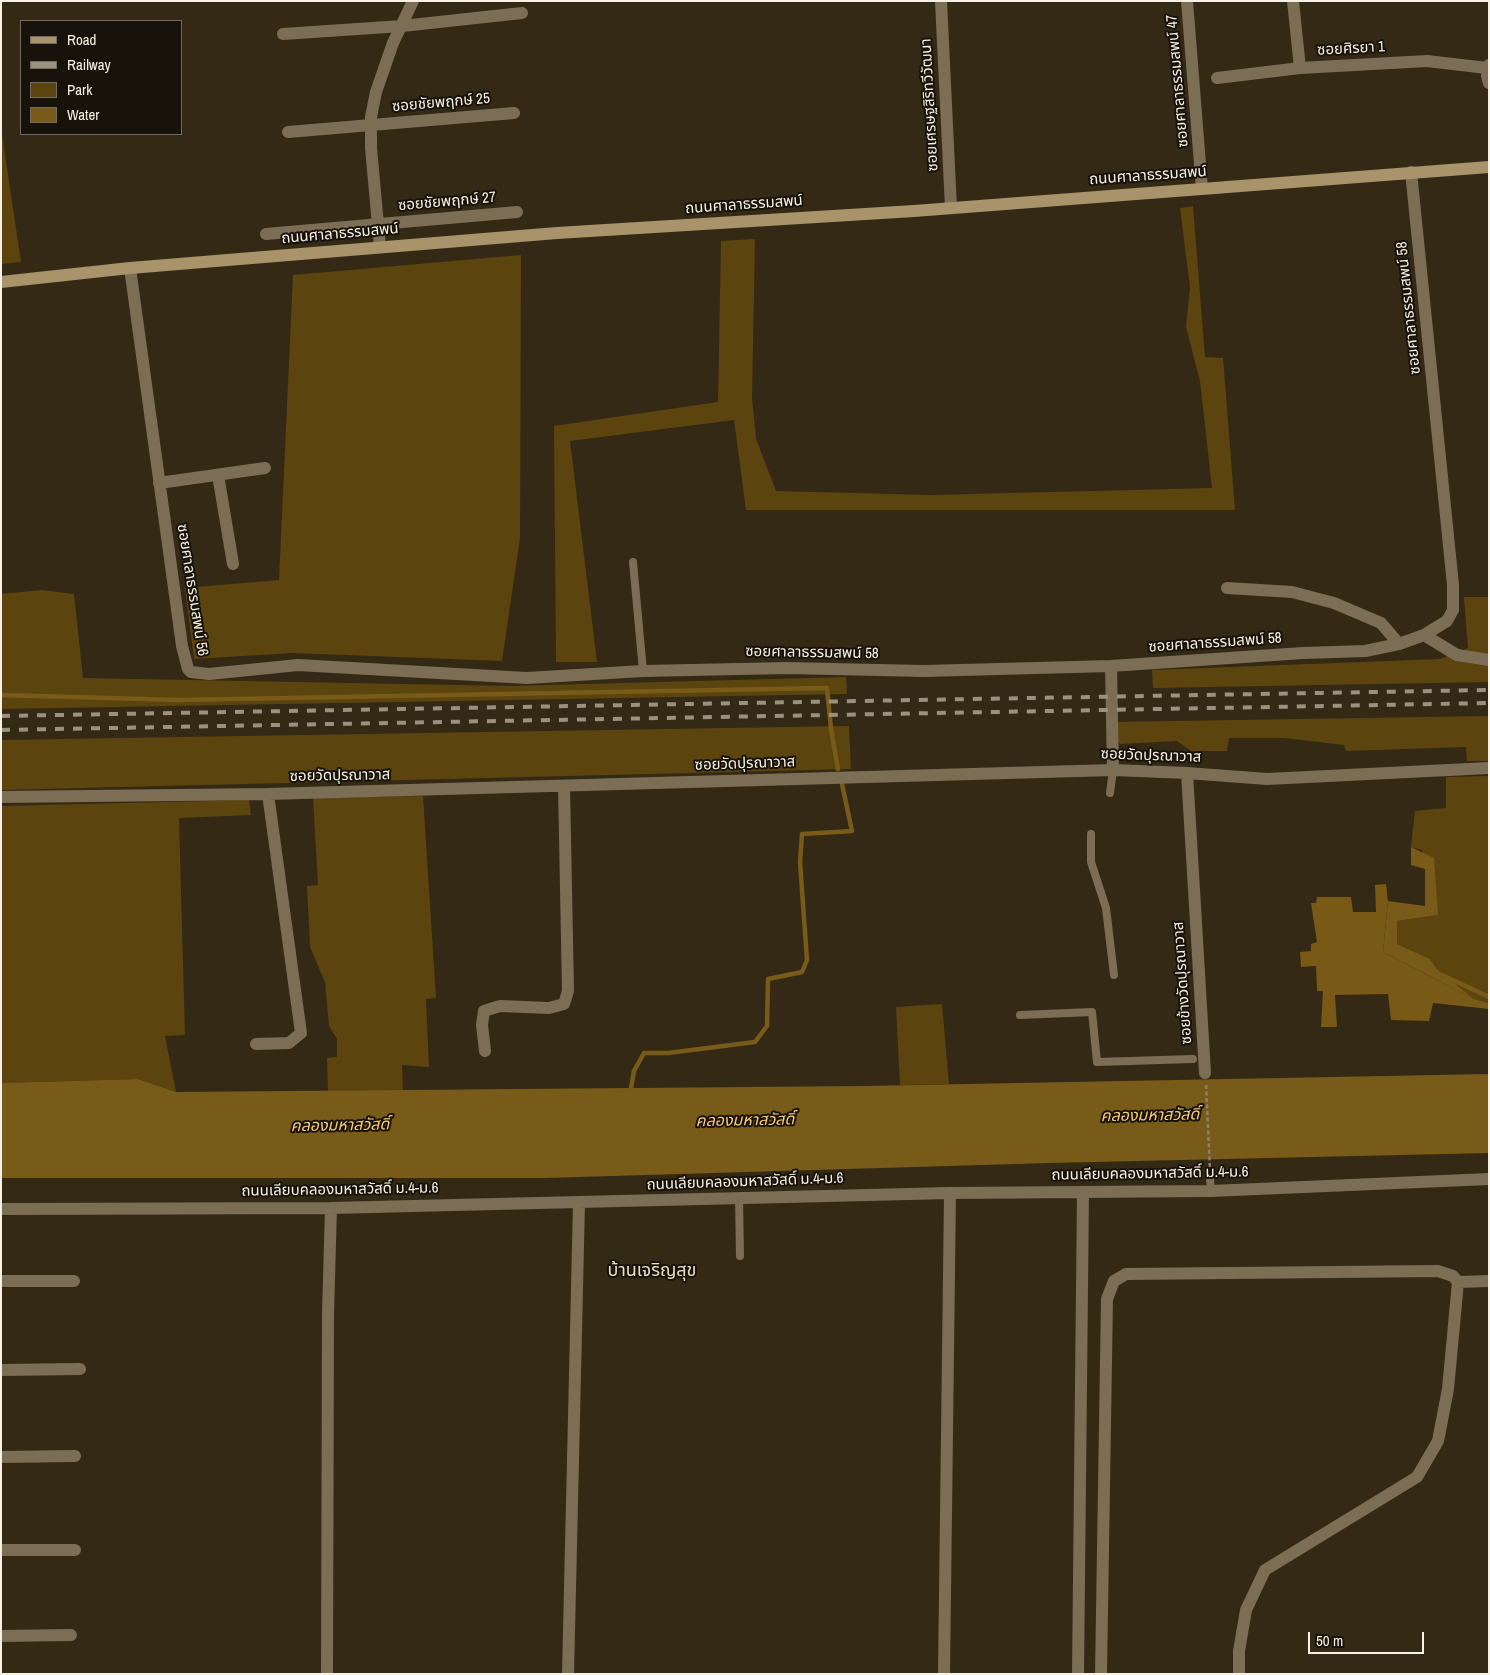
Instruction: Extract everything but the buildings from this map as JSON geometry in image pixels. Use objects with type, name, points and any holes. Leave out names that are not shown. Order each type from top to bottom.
[{"type":"street","points":[[380,248],[371,126],[376,92],[413,1]]},
{"type":"street","name":"ซอยเศรษฐสิริทวีวัฒนา","points":[[941,1],[951,208]]},
{"type":"street","name":"ซอยศาลาธรรมสพน์ 47","points":[[1187,1],[1202,189]]},
{"type":"street","points":[[1293,1],[1300,68]]},
{"type":"street","points":[[283,34],[402,26],[522,13]]},
{"type":"street","name":"ซอยศิรยา 1","points":[[1217,78],[1300,68],[1427,61],[1488,67]]},
{"type":"street","points":[[1488,67],[1489,83]]},
{"type":"street","name":"ซอยชัยพฤกษ์ 25","points":[[288,132],[514,113]]},
{"type":"street","name":"ถนนศาลาธรรมสพน์","points":[[1,282],[130,268],[557,232],[951,208],[1489,167]]},
{"type":"street","name":"ซอยศาลาธรรมสพน์ 58","points":[[527,678],[643,671],[788,668],[924,671],[1111,666],[1303,653],[1365,652],[1399,644],[1424,635],[1447,621],[1453,610],[1454,598],[1411,172]]},
{"type":"street","name":"ซอยชัยพฤกษ์ 27","points":[[266,234],[518,212]]},
{"type":"street","name":"ซอยศาลาธรรมสพน์ 56","points":[[130,268],[182,646],[188,668],[191,672],[209,674],[298,664],[527,678]]},
{"type":"street","points":[[159,483],[265,468]]},
{"type":"street","points":[[218,475],[233,564]]},
{"type":"street","points":[[1227,588],[1292,592],[1342,606],[1381,623],[1399,644]]},
{"type":"street","points":[[1424,635],[1457,655],[1489,660]]},
{"type":"street","points":[[1111,666],[1113,770]]},
{"type":"street","name":"ซอยวัดปุรณาวาส","points":[[1,796],[268,794],[878,775],[1113,770],[1187,772],[1267,779],[1489,768]]},
{"type":"street","name":"ซอยข้างวัดปุรณาวาส","points":[[1187,772],[1205,1073]]},
{"type":"street","points":[[485,1051],[482,1025],[484,1011],[500,1006],[549,1008],[564,1004],[568,991],[564,786]]},
{"type":"street","points":[[256,1044],[288,1043],[301,1033],[268,794]]},
{"type":"street","name":"ถนนเลียบคลองมหาสวัสดิ์ ม.4-ม.6","points":[[1,1210],[331,1208],[579,1203],[739,1197],[1083,1192],[1211,1185],[1489,1179]]},
{"type":"street","points":[[1078,1674],[1083,1192]]},
{"type":"street","points":[[944,1674],[950,1193]]},
{"type":"street","points":[[568,1674],[579,1203]]},
{"type":"street","points":[[326,1674],[328,1324],[331,1208]]},
{"type":"street","points":[[1101,1674],[1107,1299],[1114,1280],[1126,1274],[1438,1272],[1452,1276],[1458,1282],[1489,1281]]},
{"type":"street","points":[[1,1281],[74,1281]]},
{"type":"street","points":[[1239,1674],[1239,1651],[1246,1610],[1266,1570],[1417,1477],[1438,1441],[1448,1389],[1458,1282]]},
{"type":"street","points":[[1,1370],[80,1369]]},
{"type":"street","points":[[1,1457],[75,1456]]},
{"type":"street","points":[[1,1550],[74,1550]]},
{"type":"street","points":[[1,1636],[71,1636]]},
{"type":"lane","points":[[633,562],[643,671]]},
{"type":"lane","points":[[1110,793],[1113,770]]},
{"type":"lane","points":[[1091,834],[1091,862],[1106,908],[1114,975]]},
{"type":"lane","points":[[1020,1015],[1092,1012],[1097,1062],[1193,1059]]},
{"type":"lane","points":[[739,1197],[740,1256]]},
{"type":"path","points":[[1205,1073],[1211,1185]]},
{"type":"green space","points":[[1,128],[21,262],[1,264]]},
{"type":"green space","points":[[1193,206],[1205,357],[1223,358],[1235,510],[746,510],[734,420],[570,441],[597,662],[556,662],[554,426],[718,402],[721,241],[755,239],[752,398],[756,439],[776,491],[931,495],[1212,488],[1200,381],[1186,327],[1190,287],[1180,208]]},
{"type":"green space","points":[[521,255],[520,538],[502,661],[292,653],[194,659],[185,588],[279,580],[293,275]]},
{"type":"green space","points":[[42,590],[74,594],[83,678],[511,686],[846,677],[847,694],[1,709],[1,594]]},
{"type":"green space","points":[[1464,597],[1489,597],[1489,682],[1153,688],[1152,670],[1440,659],[1468,648]]},
{"type":"green space","points":[[1489,716],[1489,761],[1467,761],[1466,747],[1346,751],[1344,745],[1284,738],[1229,738],[1227,751],[1191,751],[1177,741],[1120,744],[1112,736],[1112,722]]},
{"type":"green space","points":[[849,726],[851,769],[1,790],[1,740]]},
{"type":"green space","points":[[1489,776],[1489,1003],[1474,999],[1437,969],[1430,959],[1397,944],[1397,921],[1438,915],[1422,850],[1411,847],[1415,811],[1446,808],[1446,777]]},
{"type":"green space","points":[[423,796],[436,998],[426,999],[429,1067],[402,1065],[403,1090],[328,1091],[327,1058],[337,1057],[337,1039],[329,1026],[325,982],[310,947],[307,886],[318,885],[313,798]]},
{"type":"green space","points":[[249,800],[251,815],[179,818],[185,1035],[165,1036],[176,1092],[138,1079],[1,1083],[1,806]]},
{"type":"green space","points":[[942,1004],[949,1084],[900,1085],[896,1007]]},
{"type":"shaded area","points":[[1386,884],[1388,901],[1383,952],[1474,999],[1489,1003],[1489,1009],[1433,1003],[1429,1021],[1391,1020],[1388,994],[1335,995],[1337,1027],[1321,1027],[1323,991],[1317,991],[1316,966],[1301,967],[1300,952],[1311,951],[1311,944],[1317,942],[1311,903],[1316,903],[1317,897],[1351,897],[1353,912],[1376,912],[1375,885]]},
{"type":"water","points":[[1411,847],[1434,858],[1438,915],[1397,921],[1397,944],[1430,959],[1437,969],[1474,999],[1383,952],[1388,901],[1425,906],[1425,869],[1411,865]]},
{"type":"water","name":"คลองมหาสวัสดิ์","points":[[1489,1074],[1489,1153],[1049,1163],[545,1178],[1,1178],[1,1083],[138,1079],[176,1092],[863,1086]]},
{"type":"waterway","points":[[1,695],[179,700],[827,688],[831,729],[838,769]]},
{"type":"waterway","points":[[630,1094],[634,1071],[644,1053],[668,1053],[755,1042],[767,1026],[768,979],[802,972],[807,960],[800,862],[802,834],[852,831],[842,784]]},
{"type":"waterway","points":[[1442,975],[1489,997]]},
{"type":"railway","points":[[1,716],[1489,690]]},
{"type":"railway","points":[[1,730],[1489,703]]},
{"type":"district","name":"บ้านเจริญสุข","points":[[652,1271]]}]
